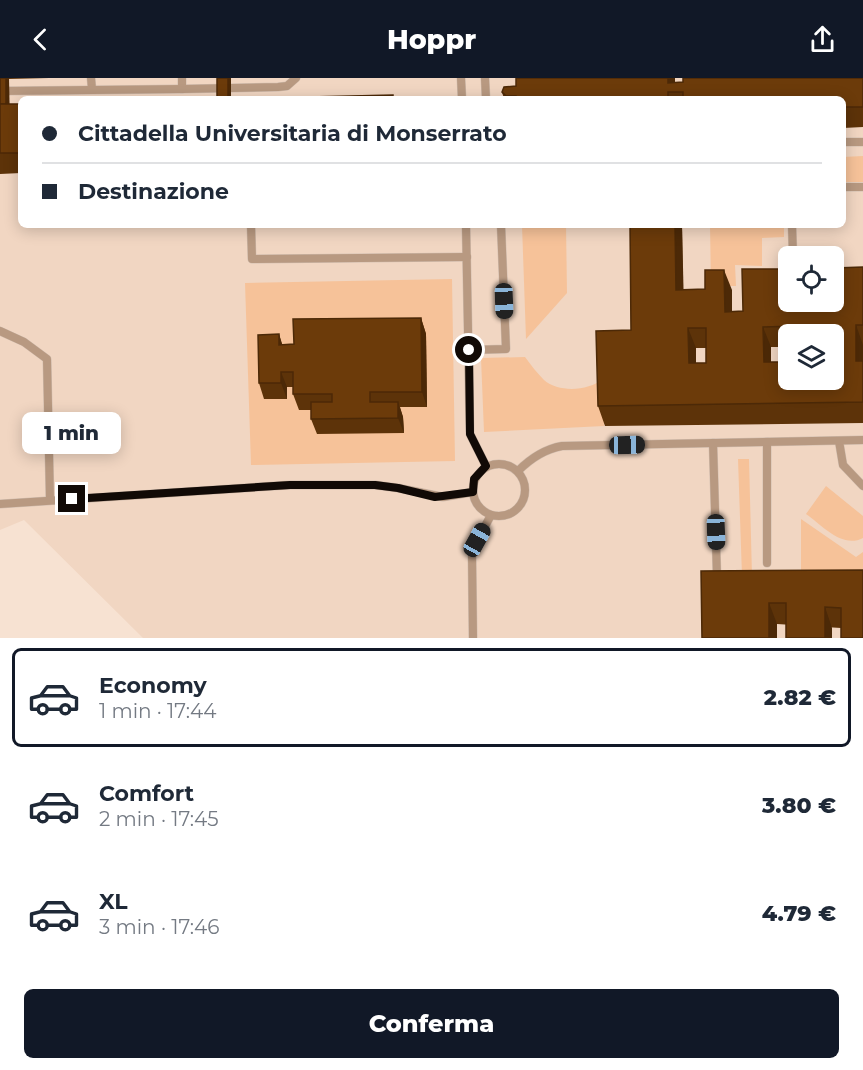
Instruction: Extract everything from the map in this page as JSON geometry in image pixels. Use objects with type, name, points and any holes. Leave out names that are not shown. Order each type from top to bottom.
[{"type":"lane","points":[[92,78],[92,89]]},
{"type":"lane","points":[[182,78],[182,88]]},
{"type":"lane","points":[[0,91],[278,87],[287,86],[296,78]]},
{"type":"lane","points":[[461,78],[462,96]]},
{"type":"lane","points":[[485,78],[486,96]]},
{"type":"lane","points":[[846,142],[863,142]]},
{"type":"lane","points":[[846,188],[863,187]]},
{"type":"lane","points":[[251,228],[252,259],[467,257]]},
{"type":"lane","points":[[466,228],[470,434],[486,466]]},
{"type":"lane","points":[[469,350],[506,349],[501,228]]},
{"type":"lane","points":[[792,228],[793,246]]},
{"type":"lane","points":[[0,331],[24,342],[47,359],[50,500]]},
{"type":"lane","points":[[518,471],[548,449],[554,448],[863,440]]},
{"type":"lane","points":[[839,441],[843,465],[863,486]]},
{"type":"lane","points":[[767,442],[767,563]]},
{"type":"lane","points":[[713,443],[717,577]]},
{"type":"lane","points":[[503,463],[518,471],[526,487],[522,504],[508,515],[491,515],[477,505],[473,492],[474,479],[486,466],[503,463]]},
{"type":"lane","points":[[0,504],[290,485],[375,485],[435,497],[473,492]]},
{"type":"lane","points":[[473,638],[472,555],[491,515]]},
{"type":"shaded area","points":[[0,78],[863,78],[863,638],[143,638],[24,520],[0,530]]},
{"type":"shaded area","points":[[863,156],[863,182],[846,182],[846,157]]},
{"type":"shaded area","points":[[522,228],[566,228],[567,293],[526,339]]},
{"type":"shaded area","points":[[710,228],[784,228],[784,237],[762,238],[762,266],[735,265],[736,286],[711,286]]},
{"type":"shaded area","points":[[452,279],[455,461],[251,465],[245,283]]},
{"type":"shaded area","points":[[525,357],[544,380],[557,387],[582,388],[603,379],[604,426],[484,432],[481,358]]},
{"type":"shaded area","points":[[738,459],[749,459],[752,576],[742,576]]},
{"type":"shaded area","points":[[826,486],[863,516],[863,538],[855,541],[840,538],[806,514]]},
{"type":"shaded area","points":[[801,519],[856,557],[863,552],[863,581],[801,584]]},
{"type":"building","points":[[0,78],[6,78],[6,104],[0,104]]},
{"type":"building","points":[[217,78],[228,78],[228,96],[217,96]]},
{"type":"building","points":[[516,78],[668,78],[668,83],[683,82],[683,78],[863,78],[863,107],[846,107],[846,96],[683,96],[683,92],[668,92],[668,96],[506,96],[502,92],[504,87],[516,86]]},
{"type":"building","points":[[0,104],[18,104],[18,153],[0,153]]},
{"type":"building","points":[[630,228],[675,228],[676,290],[705,289],[705,270],[724,270],[725,312],[743,311],[742,269],[778,269],[778,312],[844,312],[844,268],[863,267],[863,325],[856,325],[856,361],[863,361],[863,402],[598,406],[596,331],[631,330]],"holes":[[[688,328],[706,328],[706,363],[689,363]]]},
{"type":"building","points":[[421,318],[422,392],[370,392],[370,402],[398,402],[398,418],[311,419],[311,402],[332,402],[332,394],[293,394],[293,372],[281,372],[281,383],[259,383],[258,335],[279,334],[279,345],[294,344],[293,319]]},
{"type":"building","points":[[863,570],[863,638],[841,638],[841,608],[825,607],[825,638],[786,638],[786,603],[769,603],[769,638],[702,638],[701,571]]},
{"type":"route","points":[[72,499],[290,485],[375,485],[416,491],[435,497],[473,492],[474,479],[486,466],[470,434],[469,350]]}]
